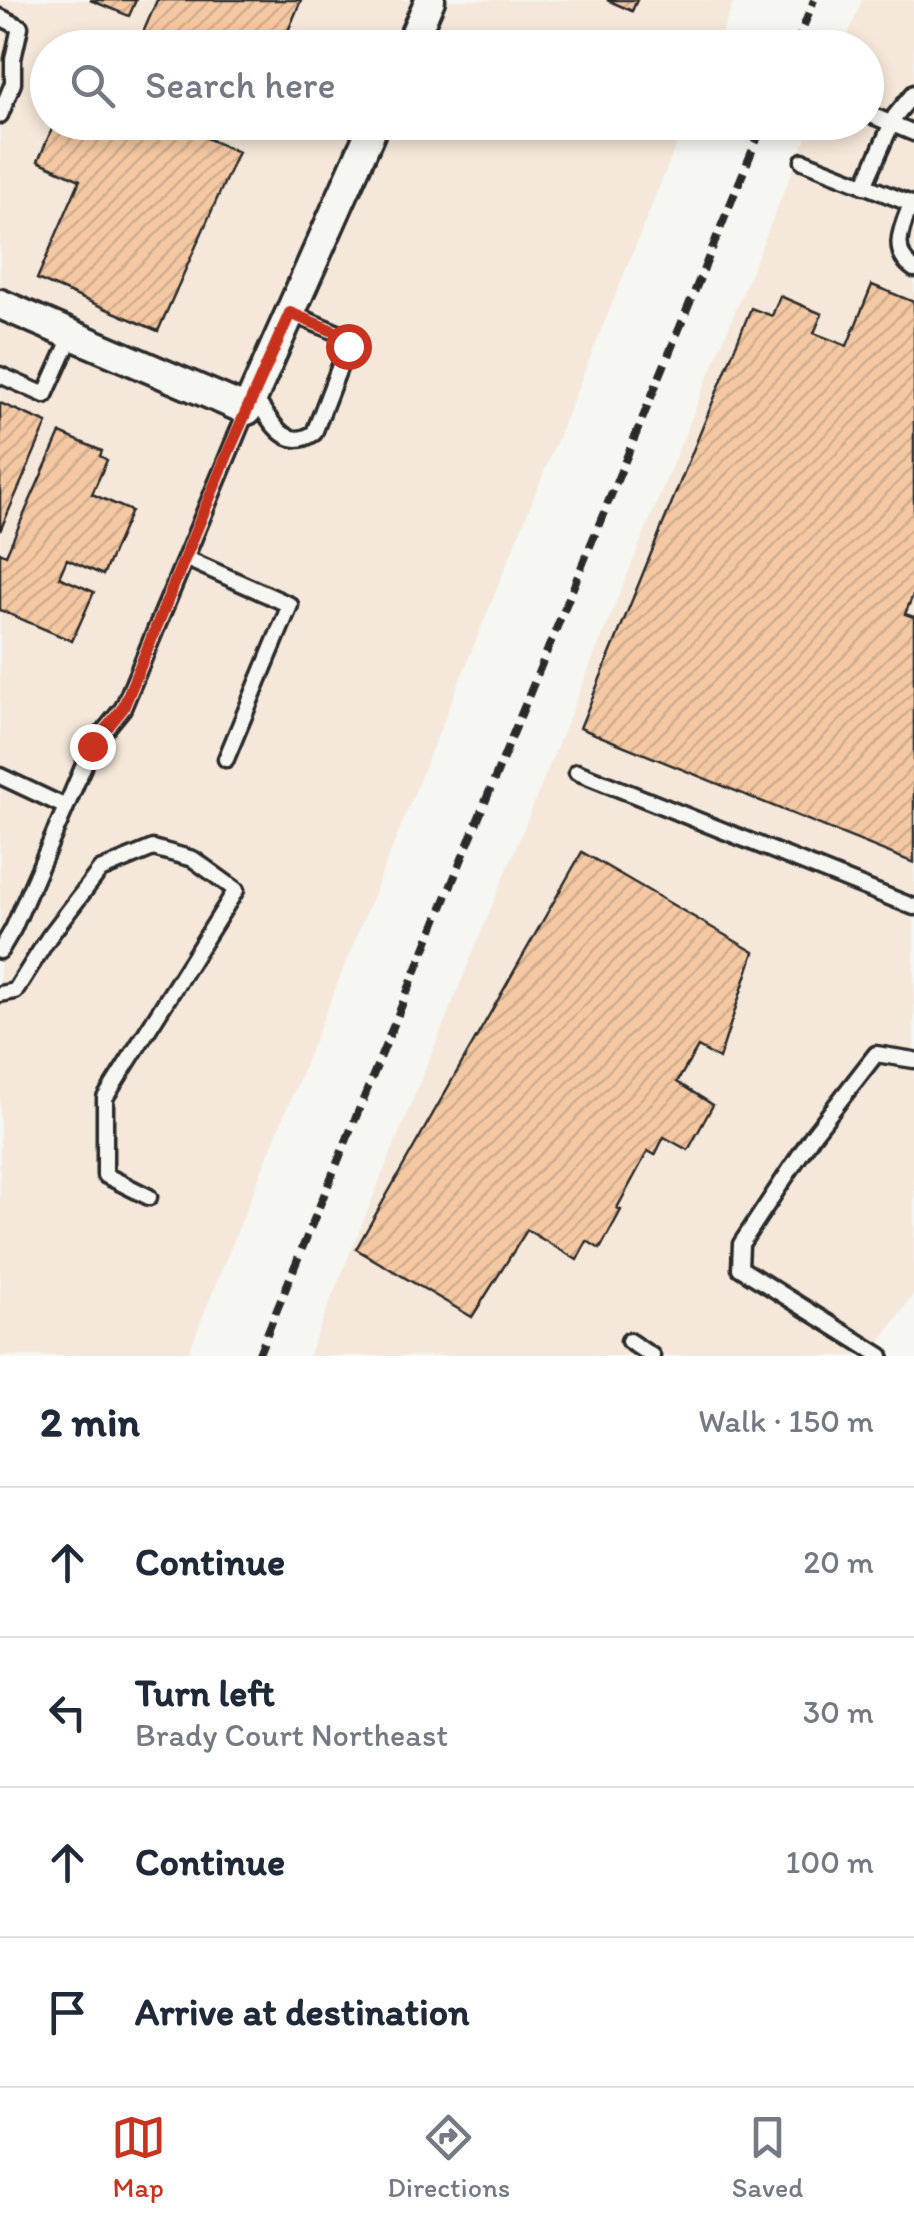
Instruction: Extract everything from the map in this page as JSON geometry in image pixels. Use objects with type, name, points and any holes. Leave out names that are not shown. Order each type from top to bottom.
[{"type":"street","points":[[417,30],[430,0]]},
{"type":"street","points":[[0,304],[250,403],[367,140]]},
{"type":"lane","points":[[0,18],[20,27],[13,83],[0,116]]},
{"type":"lane","points":[[864,186],[892,124],[914,93]]},
{"type":"lane","points":[[884,121],[914,133]]},
{"type":"lane","points":[[803,162],[913,205],[900,234],[899,251],[914,269]]},
{"type":"lane","points":[[0,950],[13,929],[92,746],[123,708],[250,403],[282,436],[304,440],[314,433],[348,346],[345,336],[290,313]]},
{"type":"lane","points":[[0,375],[45,395],[72,335]]},
{"type":"lane","points":[[185,558],[290,606],[226,759]]},
{"type":"lane","points":[[577,772],[914,907]]},
{"type":"lane","points":[[0,776],[66,807]]},
{"type":"lane","points":[[0,994],[15,991],[49,937],[100,870],[153,848],[193,858],[236,890],[105,1098],[105,1175],[149,1196]]},
{"type":"lane","points":[[881,1356],[740,1268],[741,1244],[813,1135],[876,1054],[914,1060]]},
{"type":"lane","points":[[629,1341],[652,1356]]},
{"type":"shaded area","points":[[0,0],[735,0],[723,30],[30,30],[30,140],[678,140],[187,1356],[0,1356]]},
{"type":"shaded area","points":[[862,0],[914,0],[914,1293],[871,1356],[308,1356],[805,140],[884,140],[884,30],[850,30]]},
{"type":"building","points":[[90,0],[136,0],[129,16]]},
{"type":"building","points":[[157,0],[301,0],[288,30],[144,30]]},
{"type":"building","points":[[607,0],[637,0],[632,11]]},
{"type":"building","points":[[47,140],[211,140],[238,152],[158,331],[37,279],[80,180],[38,161]]},
{"type":"building","points":[[872,285],[914,302],[914,593],[905,614],[914,617],[914,863],[580,728],[751,308],[772,316],[780,296],[822,314],[814,333],[847,346]]},
{"type":"building","points":[[0,403],[47,423],[0,531]]},
{"type":"building","points":[[60,433],[102,451],[100,456],[107,460],[92,494],[131,511],[103,575],[67,559],[59,577],[94,592],[72,641],[0,610],[0,552],[6,555]]},
{"type":"building","points":[[582,852],[754,952],[719,1059],[698,1047],[677,1082],[713,1105],[688,1150],[664,1137],[655,1155],[648,1151],[600,1249],[587,1241],[577,1260],[527,1230],[472,1317],[356,1249]]},
{"type":"railway","points":[[802,30],[814,0]]},
{"type":"railway","points":[[258,1356],[757,140]]},
{"type":"route","points":[[92,746],[123,708],[290,313],[345,336],[348,346]]}]
